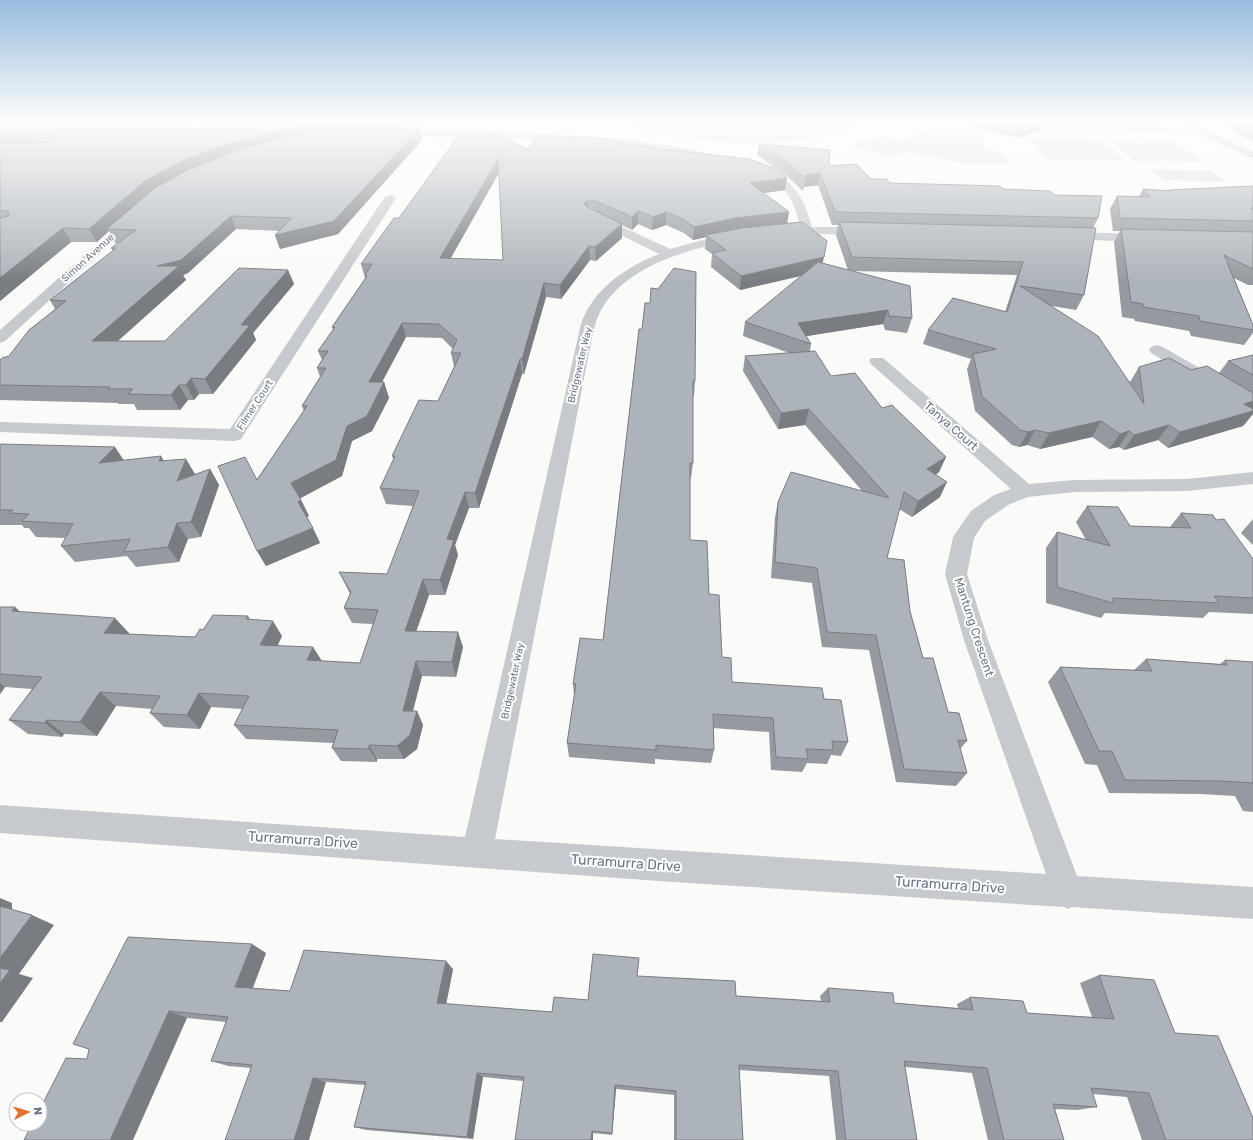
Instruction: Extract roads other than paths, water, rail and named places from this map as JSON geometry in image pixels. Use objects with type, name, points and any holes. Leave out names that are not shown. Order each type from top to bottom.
[{"type":"street","points":[[770,175],[782,180],[798,197],[807,229]]},
{"type":"street","name":"Filmer Court","points":[[0,428],[235,435],[390,198]]},
{"type":"street","name":"Simon Avenue","points":[[0,338],[144,208]]},
{"type":"street","points":[[592,217],[668,253]]},
{"type":"street","name":"Bridgewater Way","points":[[477,852],[580,358],[592,314],[606,294],[619,282],[641,267],[668,253],[714,240],[760,232],[807,229],[881,231]]},
{"type":"street","points":[[1050,235],[1161,238]]},
{"type":"street","points":[[1157,350],[1253,406]]},
{"type":"street","name":"Tanya Court","points":[[877,361],[1025,491]]},
{"type":"street","name":"Mantung Crescent","points":[[1068,892],[976,640],[956,574],[964,537],[978,516],[1001,500],[1025,491],[1074,486],[1187,485],[1253,478]]},
{"type":"street","name":"Turramurra Drive","points":[[0,819],[1068,892],[1253,903]]}]
